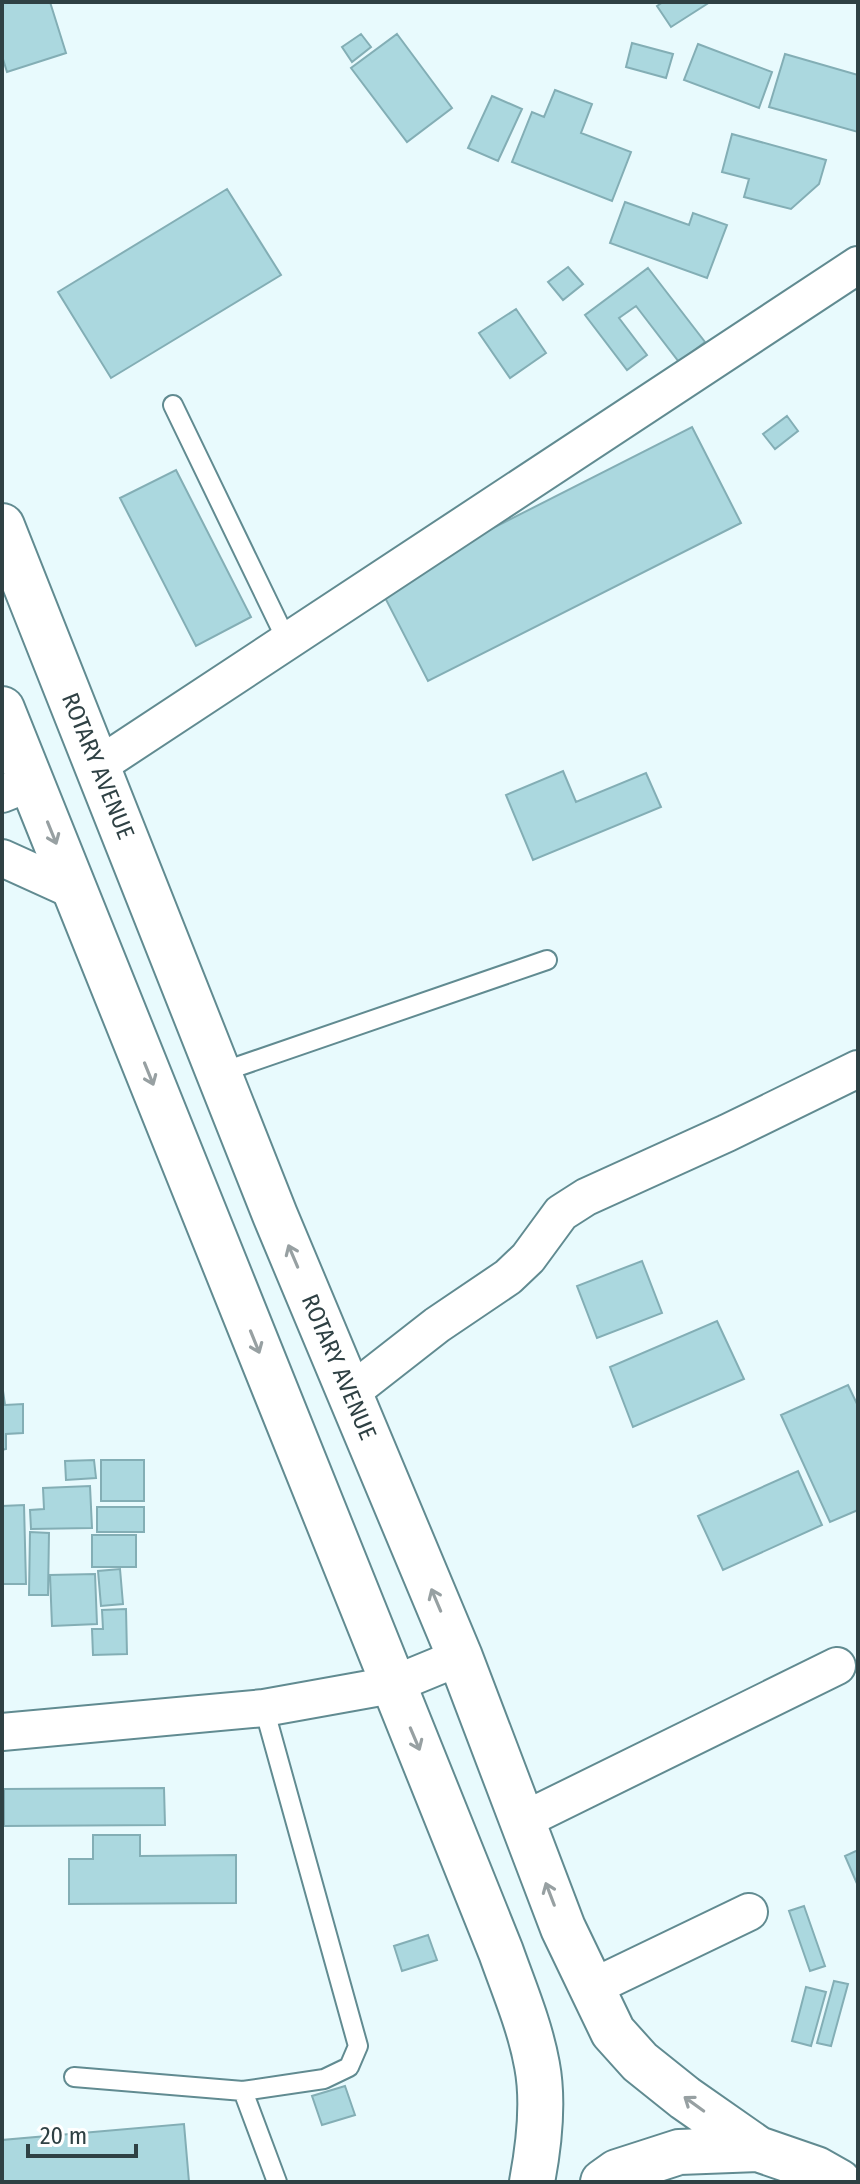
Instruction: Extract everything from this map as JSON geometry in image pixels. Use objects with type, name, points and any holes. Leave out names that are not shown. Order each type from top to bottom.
[{"type":"main road","name":"ROTARY AVENUE","points":[[2,526],[219,1073],[460,1657],[563,1928],[613,2032],[640,2062],[758,2149]]},
{"type":"main road","points":[[2,709],[17,788],[75,891],[490,1924],[527,2027],[537,2066],[540,2105],[532,2182]]},
{"type":"main road","points":[[603,2182],[617,2172],[679,2152],[758,2149],[816,2169],[839,2182]]},
{"type":"street","points":[[98,766],[858,265]]},
{"type":"street","points":[[2,858],[75,891]]},
{"type":"street","points":[[350,1393],[437,1325],[508,1277],[528,1258],[561,1213],[586,1197],[858,1069]]},
{"type":"street","points":[[2,1732],[264,1708],[392,1685],[460,1657]]},
{"type":"street","points":[[522,1821],[837,1666]]},
{"type":"street","points":[[591,1988],[749,1912]]},
{"type":"lane","points":[[173,405],[287,641]]},
{"type":"lane","points":[[219,1073],[547,960]]},
{"type":"lane","points":[[74,2077],[243,2091],[324,2079],[349,2067],[358,2046],[264,1708]]},
{"type":"lane","points":[[243,2091],[277,2182]]},
{"type":"building","points":[[2,2],[50,2],[66,53],[7,72],[2,56]]},
{"type":"building","points":[[663,2],[710,2],[671,27],[657,6]]},
{"type":"building","points":[[361,34],[371,47],[352,62],[342,47]]},
{"type":"building","points":[[397,34],[452,108],[407,142],[351,68]]},
{"type":"building","points":[[632,43],[673,54],[666,78],[626,67]]},
{"type":"building","points":[[698,44],[772,72],[759,108],[684,80]]},
{"type":"building","points":[[785,54],[858,75],[858,132],[769,107]]},
{"type":"building","points":[[555,90],[592,104],[581,133],[631,152],[612,201],[512,162],[532,112],[544,117]]},
{"type":"building","points":[[492,96],[522,109],[498,161],[468,148]]},
{"type":"building","points":[[732,134],[826,160],[819,184],[791,209],[744,197],[749,179],[722,172]]},
{"type":"building","points":[[227,189],[281,275],[111,378],[58,292]]},
{"type":"building","points":[[625,202],[689,225],[693,213],[727,225],[707,278],[610,243]]},
{"type":"building","points":[[568,267],[583,284],[563,300],[548,282]]},
{"type":"building","points":[[648,268],[705,342],[679,362],[636,306],[619,318],[647,355],[627,370],[585,315]]},
{"type":"building","points":[[516,309],[546,353],[510,378],[479,333]]},
{"type":"building","points":[[787,416],[798,431],[775,449],[763,434]]},
{"type":"building","points":[[692,427],[741,523],[428,681],[379,586]]},
{"type":"building","points":[[176,470],[251,617],[196,646],[120,498]]},
{"type":"building","points":[[563,771],[576,802],[646,773],[661,807],[533,860],[506,795]]},
{"type":"building","points":[[642,1261],[662,1313],[597,1338],[577,1286]]},
{"type":"building","points":[[717,1321],[744,1379],[633,1427],[610,1367]]},
{"type":"building","points":[[2,1384],[5,1405],[23,1404],[23,1433],[6,1434],[6,1449],[2,1450]]},
{"type":"building","points":[[848,1385],[858,1406],[858,1510],[830,1522],[781,1415]]},
{"type":"building","points":[[94,1460],[96,1478],[66,1480],[65,1461]]},
{"type":"building","points":[[101,1460],[144,1460],[144,1501],[101,1501]]},
{"type":"building","points":[[798,1471],[822,1525],[723,1570],[698,1516]]},
{"type":"building","points":[[90,1486],[92,1528],[31,1529],[30,1510],[44,1509],[43,1488]]},
{"type":"building","points":[[24,1505],[26,1584],[2,1584],[2,1506]]},
{"type":"building","points":[[97,1507],[144,1507],[144,1532],[97,1532]]},
{"type":"building","points":[[30,1532],[49,1533],[48,1595],[29,1595]]},
{"type":"building","points":[[92,1535],[136,1535],[136,1567],[92,1567]]},
{"type":"building","points":[[120,1569],[123,1604],[101,1606],[98,1571]]},
{"type":"building","points":[[95,1574],[97,1624],[52,1626],[50,1575]]},
{"type":"building","points":[[126,1609],[127,1654],[93,1655],[92,1629],[103,1629],[102,1610]]},
{"type":"building","points":[[164,1788],[165,1825],[4,1826],[4,1789]]},
{"type":"building","points":[[93,1835],[140,1835],[140,1856],[236,1855],[236,1903],[69,1904],[69,1859],[93,1859]]},
{"type":"building","points":[[858,1850],[858,1886],[845,1856]]},
{"type":"building","points":[[804,1906],[825,1966],[810,1971],[789,1911]]},
{"type":"building","points":[[428,1935],[437,1960],[402,1971],[394,1946]]},
{"type":"building","points":[[834,1981],[848,1984],[831,2046],[817,2043]]},
{"type":"building","points":[[806,1987],[826,1992],[811,2046],[792,2041]]},
{"type":"building","points":[[345,2086],[355,2115],[322,2125],[312,2096]]},
{"type":"building","points":[[184,2124],[189,2182],[2,2182],[2,2140]]}]
